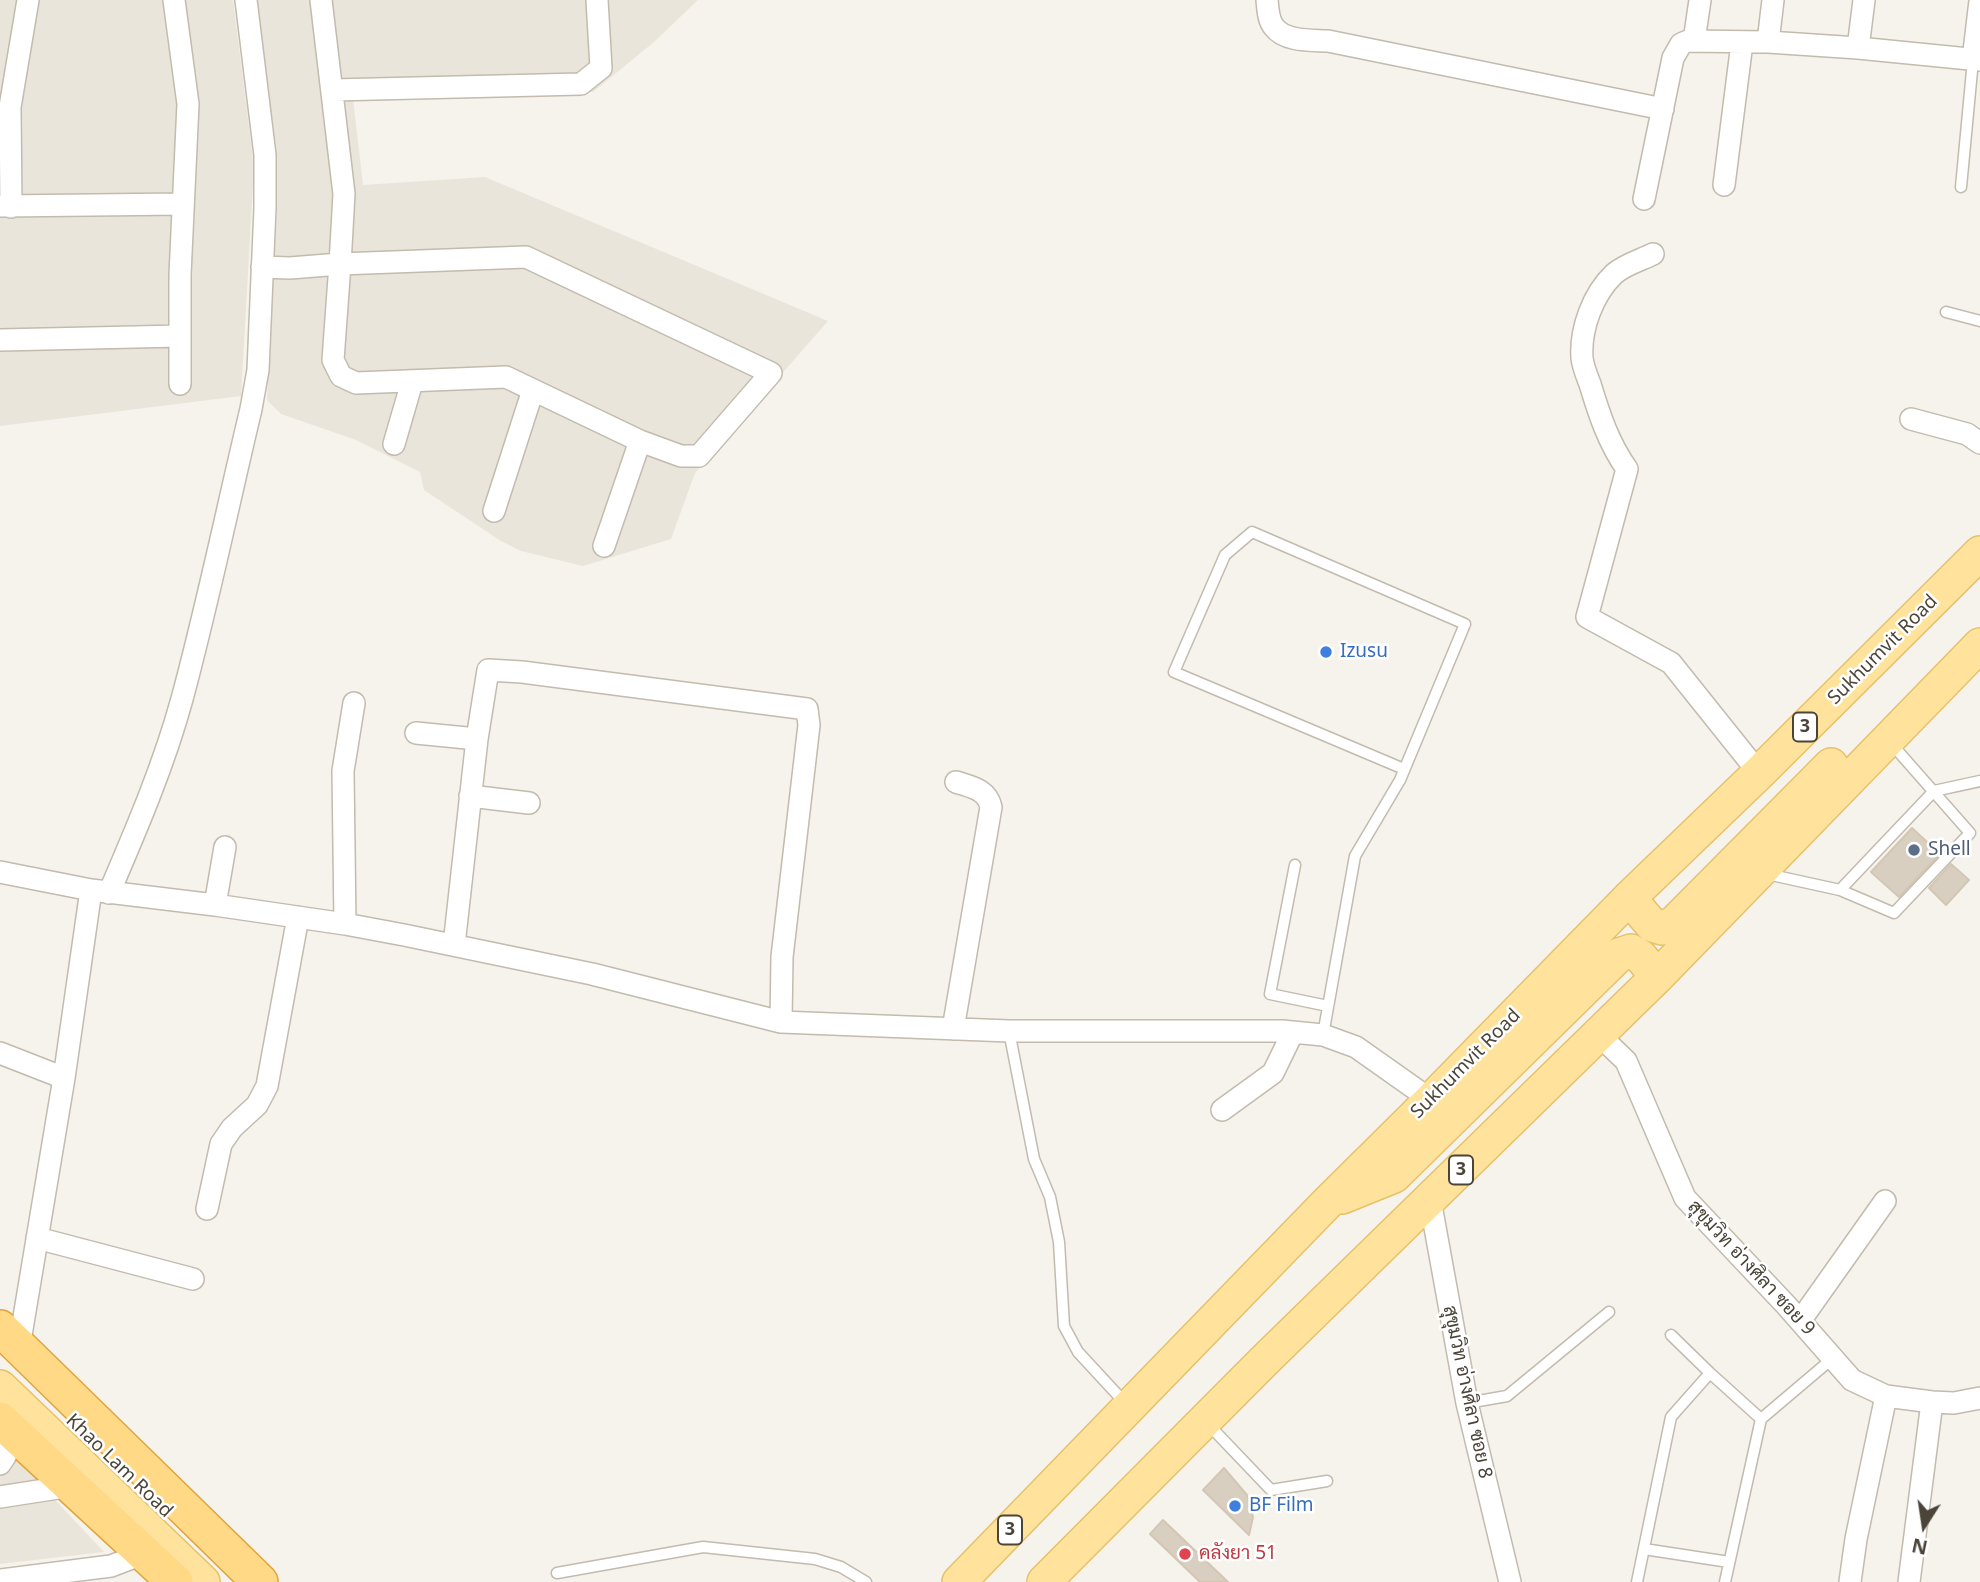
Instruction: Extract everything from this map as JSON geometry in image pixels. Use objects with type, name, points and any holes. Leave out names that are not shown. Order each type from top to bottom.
[{"type":"highway","points":[[6,1342],[260,1582]]},
{"type":"highway","points":[[12,1405],[71,1486],[175,1582]]},
{"type":"main road","name":"Sukhumvit Road","points":[[958,1582],[1629,898],[1759,774],[1980,553]]},
{"type":"main road","name":"3","points":[[1044,1582],[1657,977],[1980,645]]},
{"type":"main road","points":[[1629,898],[1652,925],[1662,928],[1674,923],[1902,694],[1949,676]]},
{"type":"main road","points":[[1327,1203],[1395,1176],[1619,955],[1631,951],[1641,957],[1657,977]]},
{"type":"main road","name":"Khao Lam Road","points":[[6,1342],[12,1405],[203,1582]]},
{"type":"main road","name":"Khao Lam Road","points":[[12,1405],[238,1582]]},
{"type":"main road","points":[[940,1582],[1061,1477]]},
{"type":"street","points":[[28,0],[10,107],[5,207],[183,204]]},
{"type":"street","points":[[6,1342],[37,1238],[100,891],[161,764],[182,700],[258,370],[265,155],[246,0]]},
{"type":"street","points":[[262,261],[340,264],[526,257],[771,373],[699,456],[681,456],[640,441],[506,377],[356,383],[341,376],[333,360],[340,264],[344,194],[321,0]]},
{"type":"street","points":[[333,90],[581,84],[601,68],[597,0]]},
{"type":"street","points":[[1267,0],[1269,18],[1275,29],[1287,36],[1328,41],[1663,109]]},
{"type":"street","points":[[1694,41],[1700,0]]},
{"type":"street","points":[[1768,42],[1773,0]]},
{"type":"street","points":[[1858,48],[1864,0]]},
{"type":"street","points":[[168,1],[188,104],[183,204],[180,384]]},
{"type":"street","points":[[1644,199],[1673,58],[1681,44],[1694,41],[1768,42],[1976,60],[1980,1]]},
{"type":"street","points":[[1724,185],[1742,43]]},
{"type":"street","points":[[1653,254],[1616,272],[1596,295],[1586,323],[1582,359],[1615,451],[1627,469],[1587,617],[1671,663],[1759,774]]},
{"type":"street","points":[[0,340],[180,336]]},
{"type":"street","points":[[394,444],[412,382]]},
{"type":"street","points":[[494,510],[533,390]]},
{"type":"street","points":[[1911,419],[1967,434],[1980,443]]},
{"type":"street","points":[[604,546],[640,441]]},
{"type":"street","points":[[454,945],[477,739],[488,670],[807,709],[809,725],[782,957],[781,1022]]},
{"type":"street","points":[[345,924],[343,771],[354,703]]},
{"type":"street","points":[[416,733],[477,739]]},
{"type":"street","points":[[953,1030],[991,807],[989,798],[983,791],[956,782]]},
{"type":"street","points":[[470,796],[529,803]]},
{"type":"street","points":[[215,905],[225,847]]},
{"type":"street","points":[[0,872],[100,891],[345,924],[592,974],[781,1022],[953,1030],[1293,1032],[1323,1035],[1356,1047],[1431,1101]]},
{"type":"street","points":[[206,1209],[221,1144],[232,1128],[257,1105],[267,1086],[298,917]]},
{"type":"street","points":[[1222,1110],[1273,1073],[1293,1032]]},
{"type":"street","name":"สุขุมวิท อ่างศิลา ซอย 9","points":[[1599,1035],[1626,1061],[1685,1198],[1852,1380],[1886,1395],[1932,1402],[1954,1403],[1980,1398]]},
{"type":"street","points":[[0,1053],[64,1078]]},
{"type":"street","name":"สุขุมวิท อ่างศิลา ซอย 8","points":[[1430,1200],[1467,1403],[1510,1582]]},
{"type":"street","points":[[1800,1321],[1885,1201]]},
{"type":"street","points":[[37,1238],[193,1279]]},
{"type":"street","points":[[1850,1582],[1856,1539],[1886,1395]]},
{"type":"street","points":[[1909,1582],[1932,1402]]},
{"type":"street","points":[[0,1464],[6,1457],[11,1440],[12,1405]]},
{"type":"street","points":[[0,1497],[71,1486]]},
{"type":"street","points":[[0,1580],[46,1578],[111,1566],[145,1553]]},
{"type":"lane","points":[[1961,187],[1976,60]]},
{"type":"lane","points":[[1946,312],[1980,321]]},
{"type":"lane","points":[[1323,1035],[1355,856],[1400,780],[1465,624],[1252,532],[1225,555],[1174,672],[1404,769]]},
{"type":"lane","points":[[1759,872],[1840,890],[1894,912],[1970,832],[1887,739]]},
{"type":"lane","points":[[1840,890],[1934,791],[1980,781]]},
{"type":"lane","points":[[1295,865],[1270,995],[1328,1006]]},
{"type":"lane","points":[[1009,1031],[1034,1159],[1050,1197],[1059,1242],[1064,1326],[1078,1352],[1129,1407]]},
{"type":"lane","points":[[1467,1403],[1507,1396],[1609,1312]]},
{"type":"lane","points":[[1671,1335],[1761,1419]]},
{"type":"lane","points":[[1725,1582],[1761,1419],[1833,1359]]},
{"type":"lane","points":[[1637,1582],[1671,1417],[1710,1373]]},
{"type":"lane","points":[[1205,1421],[1271,1490],[1327,1481]]},
{"type":"lane","points":[[557,1573],[703,1547],[815,1559],[841,1567],[866,1582]]},
{"type":"lane","points":[[1644,1549],[1729,1563]]},
{"type":"shaded area","points":[[0,0],[233,0],[254,167],[241,396],[0,426]]},
{"type":"shaded area","points":[[255,0],[698,0],[654,42],[593,92],[353,99],[363,185],[485,177],[828,321],[695,473],[671,539],[583,566],[521,551],[501,541],[424,490],[420,472],[356,440],[281,414],[267,400],[277,209],[276,146]]},
{"type":"shaded area","points":[[0,1441],[104,1552],[0,1564]]},
{"type":"building","points":[[1912,828],[1940,854],[1899,897],[1871,872]]},
{"type":"building","points":[[1951,864],[1969,880],[1946,905],[1929,888]]},
{"type":"building","name":"BF Film","points":[[1224,1468],[1247,1495],[1253,1517],[1249,1535],[1203,1490]]},
{"type":"building","name":"คลังยา 51","points":[[1163,1520],[1228,1582],[1200,1582],[1150,1534]]},
{"type":"place","name":"Izusu","points":[[1326,652]]},
{"type":"place","name":"Shell","points":[[1914,850]]},
{"type":"place","name":"BF Film","points":[[1235,1506]]},
{"type":"place","name":"คลังยา 51","points":[[1185,1554]]}]
